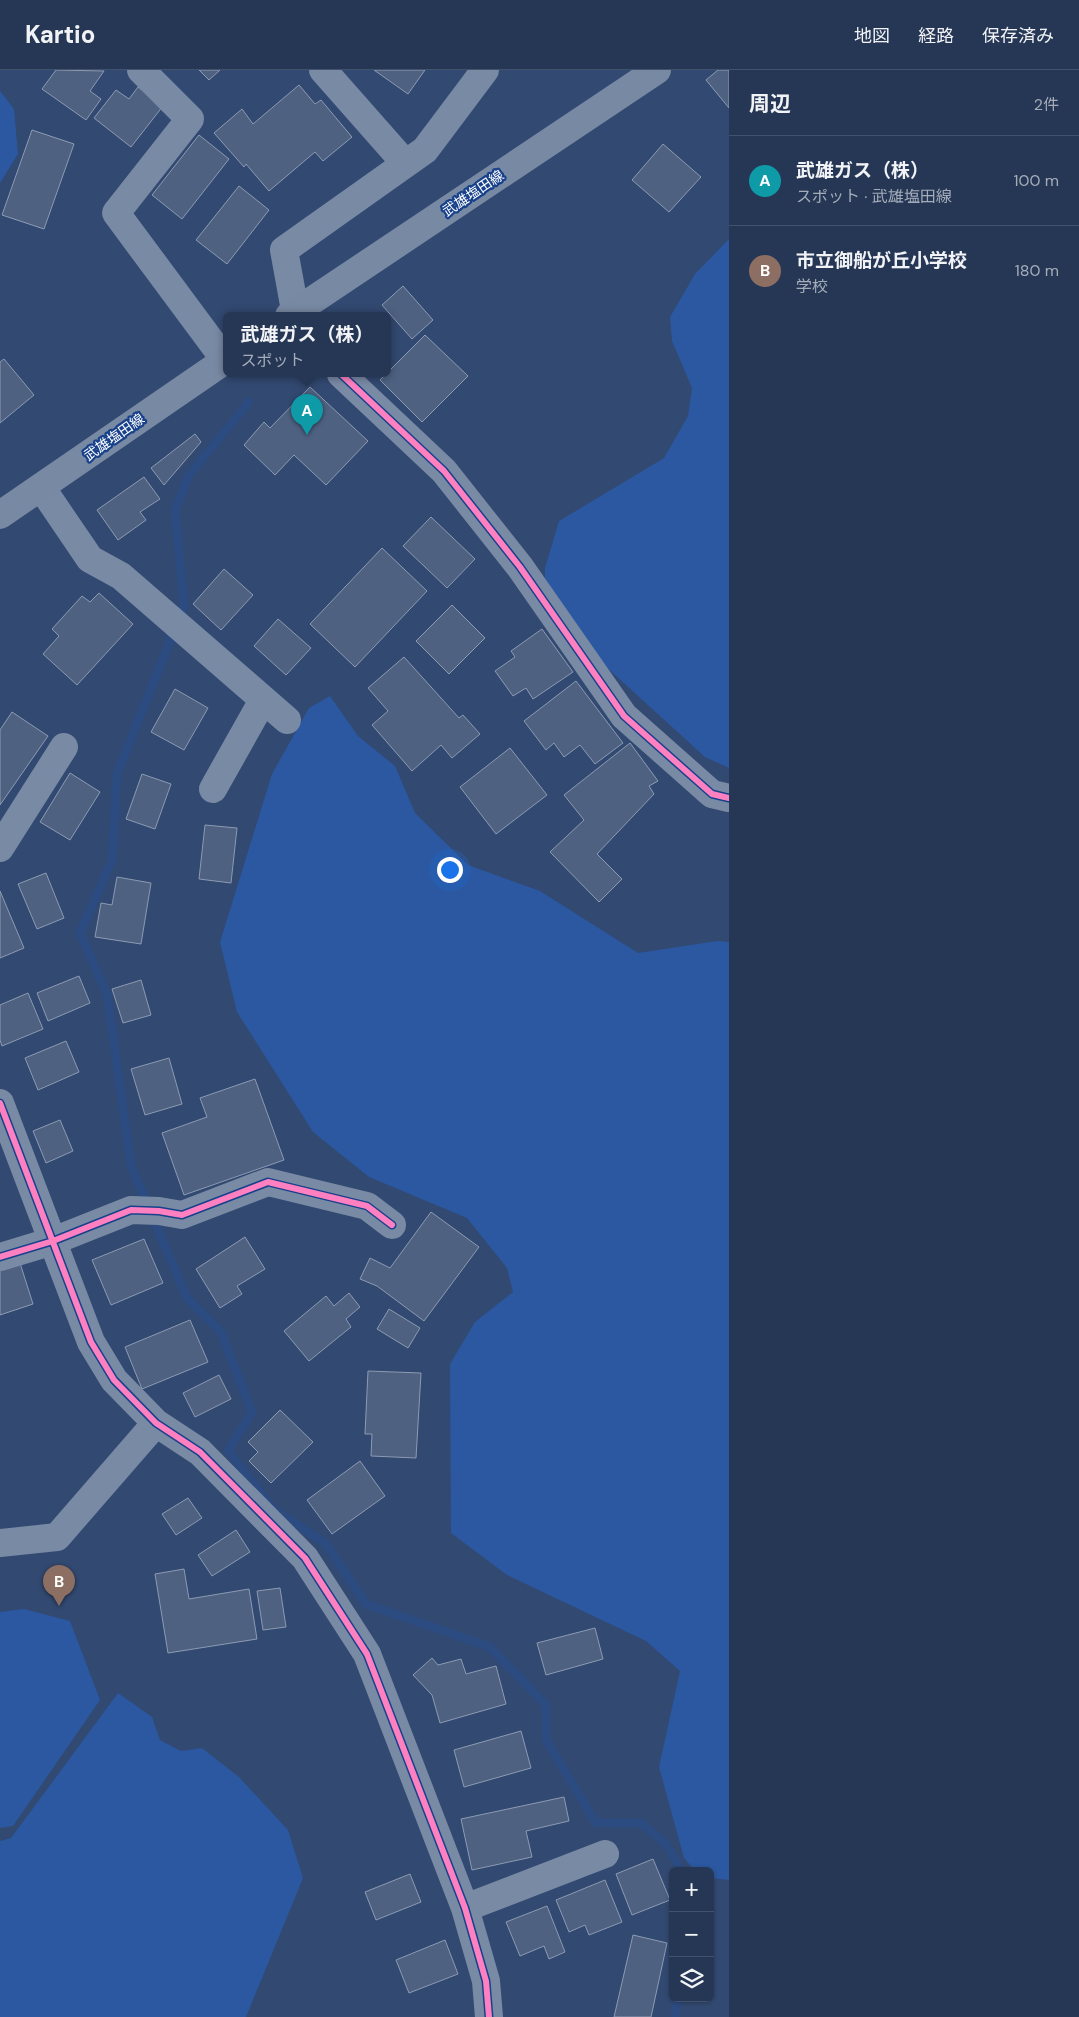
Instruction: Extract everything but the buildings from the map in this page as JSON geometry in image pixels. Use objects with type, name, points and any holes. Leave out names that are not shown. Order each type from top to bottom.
[{"type":"main road","name":"武雄塩田線","points":[[297,312],[657,70]]},
{"type":"main road","name":"武雄塩田線","points":[[0,515],[223,361]]},
{"type":"street","points":[[140,70],[190,119],[116,213],[223,355]]},
{"type":"street","points":[[322,70],[405,163]]},
{"type":"street","points":[[293,312],[284,250],[424,150],[485,70]]},
{"type":"street","points":[[344,377],[444,471],[520,567],[624,716],[712,794],[729,798]]},
{"type":"street","points":[[41,487],[90,559],[121,576],[287,720]]},
{"type":"street","points":[[214,789],[263,700]]},
{"type":"street","points":[[0,848],[64,747]]},
{"type":"street","points":[[0,1103],[91,1342],[114,1380],[156,1423],[200,1452],[305,1558],[367,1654],[465,1908],[486,1981],[489,2017]]},
{"type":"street","points":[[0,1257],[53,1241],[131,1210],[159,1210],[182,1215],[268,1182],[367,1206],[392,1225]]},
{"type":"street","points":[[0,1543],[57,1537],[156,1423]]},
{"type":"street","points":[[465,1908],[605,1854]]},
{"type":"shaded area","points":[[0,91],[14,109],[18,154],[0,183]]},
{"type":"shaded area","points":[[729,239],[729,768],[705,757],[548,614],[545,568],[559,521],[664,458],[688,416],[692,388],[672,341],[670,317],[695,274]]},
{"type":"shaded area","points":[[330,696],[358,736],[395,766],[415,813],[468,865],[540,891],[638,953],[717,941],[729,942],[729,1880],[714,1878],[714,1867],[692,1867],[684,1858],[659,1767],[680,1671],[646,1641],[507,1575],[451,1533],[450,1364],[475,1322],[513,1292],[507,1268],[467,1218],[369,1177],[313,1132],[237,1012],[220,942],[272,774],[309,708]]},
{"type":"shaded area","points":[[24,1609],[70,1621],[100,1700],[13,1826],[0,1828],[0,1612]]},
{"type":"shaded area","points":[[118,1693],[152,1717],[160,1740],[181,1751],[202,1748],[239,1777],[288,1830],[303,1878],[246,2017],[0,2017],[0,1841],[11,1838]]},
{"type":"waterway","points":[[249,402],[189,475],[175,511],[184,606],[117,774],[112,860],[80,933],[107,994],[131,1166],[187,1298],[221,1332],[252,1412],[228,1451],[273,1509],[326,1544],[366,1604],[490,1647],[546,1705],[546,1740],[596,1823],[641,1823],[666,1844],[680,1867]]},
{"type":"waterway","points":[[675,2017],[677,2002]]},
{"type":"cycle path","points":[[344,377],[444,471],[520,567],[624,716],[712,794],[729,798]]},
{"type":"cycle path","points":[[0,1103],[91,1342],[114,1380],[156,1423],[200,1452],[305,1558],[367,1654],[465,1908],[486,1981],[489,2017]]},
{"type":"cycle path","points":[[0,1257],[53,1241],[131,1210],[159,1211],[182,1215],[268,1182],[367,1206],[392,1225]]},
{"type":"place","name":"武雄ガス（株）","points":[[307,435]]},
{"type":"place","name":"市立御船が丘小学校","points":[[59,1606]]}]
